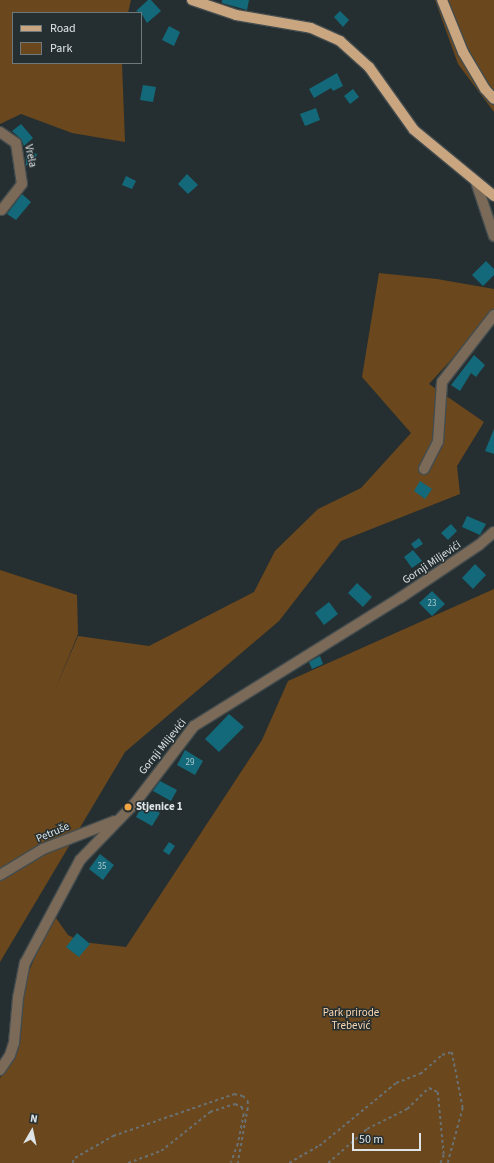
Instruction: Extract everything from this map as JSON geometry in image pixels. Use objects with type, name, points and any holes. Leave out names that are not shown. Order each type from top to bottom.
[{"type":"main road","points":[[192,0],[236,15],[311,28],[340,41],[369,67],[414,130],[494,196]]},
{"type":"main road","points":[[442,0],[463,52],[485,89],[494,99]]},
{"type":"street","name":"Vrela","points":[[0,132],[16,143],[22,184],[2,210]]},
{"type":"street","points":[[476,182],[494,236]]},
{"type":"street","points":[[424,469],[438,442],[442,382],[494,316]]},
{"type":"street","name":"Gornji Miljevići","points":[[0,1070],[10,1055],[14,1043],[18,998],[26,963],[65,893],[80,860],[118,820],[194,726],[400,598],[479,545],[494,532]]},
{"type":"street","name":"Petruše","points":[[0,875],[43,849],[118,820]]},
{"type":"path","points":[[289,1163],[319,1146],[396,1083],[420,1074],[442,1055],[452,1052],[463,1108],[448,1163]]},
{"type":"path","points":[[328,1163],[367,1129],[407,1109],[429,1088],[438,1092],[444,1155],[441,1163]]},
{"type":"path","points":[[72,1163],[75,1158],[113,1136],[234,1094],[242,1096],[248,1101],[238,1163]]},
{"type":"path","points":[[128,1163],[161,1151],[210,1112],[235,1104],[242,1107],[244,1114],[238,1144],[231,1163]]},
{"type":"green space","points":[[0,0],[131,0],[128,12],[12,12],[12,64],[122,64],[125,142],[72,133],[21,114],[0,124]]},
{"type":"green space","points":[[435,0],[494,0],[494,112],[458,64]]},
{"type":"green space","points":[[379,273],[437,279],[494,289],[494,313],[429,384],[484,422],[457,466],[460,494],[341,541],[279,621],[125,752],[0,962],[0,570],[77,595],[78,634],[55,690],[78,636],[149,646],[254,592],[275,551],[318,509],[361,488],[411,433],[362,377]]},
{"type":"green space","name":"Park prirode Trebević","points":[[494,589],[494,1163],[0,1163],[0,1078],[17,1051],[27,976],[40,945],[56,918],[68,935],[82,942],[126,947],[262,740],[288,681]]},
{"type":"building","points":[[148,0],[151,0],[161,11],[147,23],[142,12],[136,11]]},
{"type":"building","points":[[222,0],[249,0],[247,10],[222,3]]},
{"type":"building","points":[[340,11],[349,20],[343,27],[334,17]]},
{"type":"building","points":[[169,26],[180,32],[174,46],[162,40]]},
{"type":"building","points":[[337,73],[343,86],[333,91],[331,88],[314,98],[309,89]]},
{"type":"building","points":[[143,85],[156,87],[153,102],[140,100]]},
{"type":"building","points":[[353,89],[359,97],[350,104],[344,96]]},
{"type":"building","points":[[316,108],[320,120],[305,126],[300,114]]},
{"type":"building","points":[[21,124],[33,138],[24,146],[21,139],[12,131]]},
{"type":"building","points":[[26,150],[37,154],[33,167],[26,165]]},
{"type":"building","points":[[187,174],[198,185],[188,194],[178,184]]},
{"type":"building","points":[[126,176],[136,181],[132,189],[122,185]]},
{"type":"building","points":[[22,194],[31,202],[16,220],[7,214]]},
{"type":"building","points":[[486,261],[494,269],[494,275],[483,286],[472,275]]},
{"type":"building","points":[[474,355],[485,365],[476,377],[471,373],[460,391],[451,385]]},
{"type":"building","points":[[494,429],[494,454],[485,451]]},
{"type":"building","points":[[420,481],[432,489],[425,499],[414,491]]},
{"type":"building","points":[[467,516],[486,524],[480,535],[462,527]]},
{"type":"building","points":[[451,524],[457,531],[448,540],[441,533]]},
{"type":"building","points":[[419,538],[423,544],[415,549],[411,544]]},
{"type":"building","points":[[413,550],[422,561],[412,568],[404,557]]},
{"type":"building","points":[[475,564],[486,575],[473,589],[462,578]]},
{"type":"building","points":[[357,583],[372,597],[363,607],[348,593]]},
{"type":"building","points":[[432,591],[445,604],[432,616],[419,603]]},
{"type":"building","points":[[329,602],[338,614],[324,625],[315,613]]},
{"type":"building","points":[[320,656],[323,664],[312,669],[309,662]]},
{"type":"building","points":[[229,714],[244,727],[219,752],[205,739]]},
{"type":"building","points":[[185,750],[203,761],[195,775],[177,765]]},
{"type":"building","points":[[160,781],[177,790],[171,801],[153,791]]},
{"type":"building","points":[[144,803],[160,813],[152,826],[136,817]]},
{"type":"building","points":[[169,842],[175,846],[169,855],[163,851]]},
{"type":"building","points":[[100,854],[114,865],[103,880],[89,869]]},
{"type":"building","points":[[77,933],[90,944],[79,957],[66,947]]},
{"type":"place","name":"Stjenice 1","points":[[128,807]]}]
